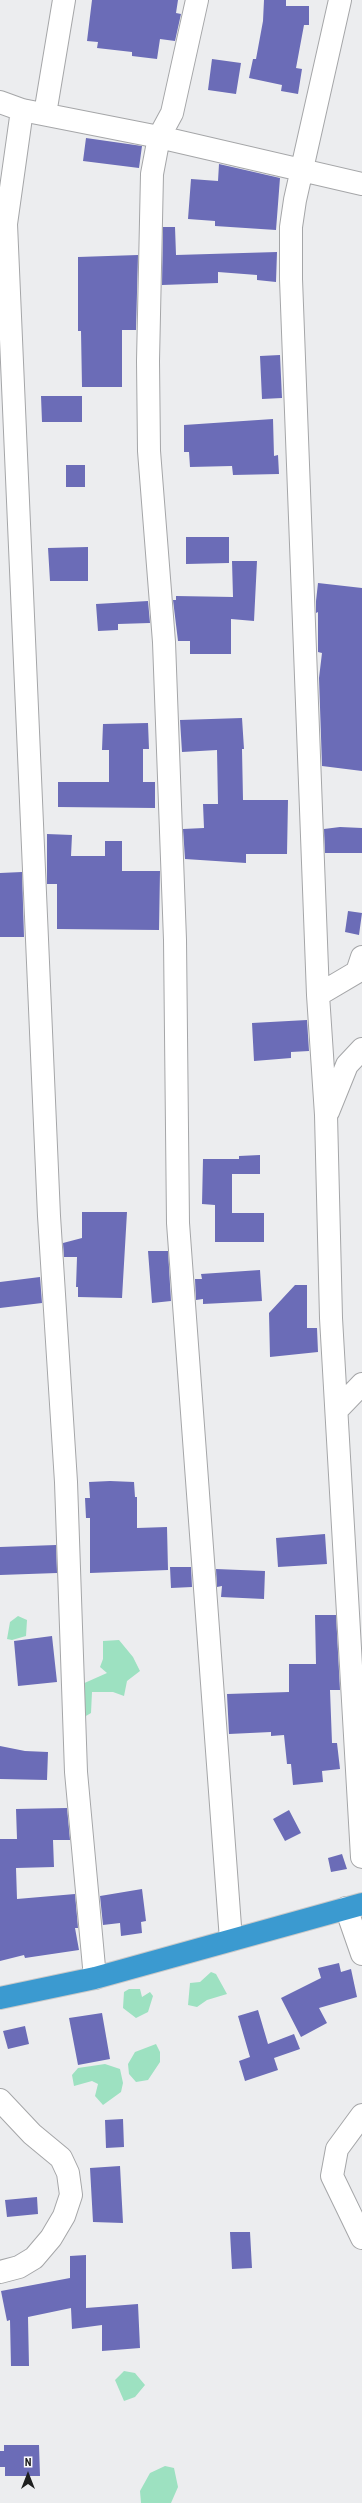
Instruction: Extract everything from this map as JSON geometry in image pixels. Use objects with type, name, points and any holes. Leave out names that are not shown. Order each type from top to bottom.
[{"type":"highway","points":[[0,1998],[95,1978],[354,1906]]},
{"type":"street","points":[[45,114],[64,0]]},
{"type":"street","points":[[197,0],[172,113],[159,137],[152,174],[148,361],[149,451],[164,642],[168,728],[175,940],[178,1223],[231,1940]]},
{"type":"street","points":[[340,0],[302,169],[291,227],[291,279],[318,995],[326,1115],[331,1318],[362,1857]]},
{"type":"street","points":[[0,102],[22,110],[159,137],[362,184]]},
{"type":"street","points":[[22,110],[6,224],[48,1208],[66,1482],[76,1772],[95,1978]]},
{"type":"street","points":[[318,995],[358,972],[362,957]]},
{"type":"street","points":[[326,1115],[347,1065],[362,1049]]},
{"type":"street","points":[[337,1410],[362,1384]]},
{"type":"street","points":[[354,1906],[362,1954]]},
{"type":"street","points":[[0,2100],[32,2134],[61,2158],[68,2173],[71,2195],[64,2216],[51,2238],[34,2258],[19,2267],[0,2272]]},
{"type":"street","points":[[362,2114],[337,2149],[332,2176],[362,2238]]},
{"type":"green space","points":[[18,1616],[27,1620],[26,1636],[12,1640],[7,1639],[10,1622]]},
{"type":"green space","points":[[119,1640],[133,1657],[140,1671],[127,1681],[124,1696],[113,1692],[92,1692],[91,1713],[74,1723],[80,1685],[107,1673],[100,1667],[103,1659],[103,1641]]},
{"type":"green space","points":[[211,1972],[216,1974],[227,1994],[207,2000],[197,2007],[188,2005],[190,1983],[200,1982]]},
{"type":"green space","points":[[129,1989],[140,1989],[142,1997],[150,1992],[153,1996],[148,2012],[136,2018],[123,2008],[124,1992]]},
{"type":"green space","points":[[156,2044],[160,2052],[160,2062],[148,2080],[136,2082],[129,2074],[128,2064],[135,2052]]},
{"type":"green space","points":[[105,2064],[120,2069],[123,2083],[121,2092],[103,2105],[95,2096],[98,2084],[92,2081],[74,2086],[72,2075],[78,2068]]},
{"type":"green space","points":[[124,2371],[135,2373],[145,2385],[135,2397],[124,2401],[115,2380]]},
{"type":"green space","points":[[165,2466],[174,2468],[178,2487],[171,2503],[141,2503],[140,2491],[150,2473]]},
{"type":"building","points":[[92,0],[178,0],[176,13],[181,14],[175,41],[160,39],[157,59],[132,56],[132,52],[97,48],[98,42],[87,41]]},
{"type":"building","points":[[264,0],[286,0],[286,6],[309,6],[309,25],[304,25],[296,68],[302,69],[298,94],[281,91],[282,85],[249,78],[253,59],[256,59],[263,21]]},
{"type":"building","points":[[212,59],[241,63],[236,94],[208,90]]},
{"type":"building","points":[[86,138],[142,146],[139,168],[83,161]]},
{"type":"building","points":[[219,164],[280,178],[276,230],[215,226],[215,221],[188,219],[191,179],[218,181]]},
{"type":"building","points":[[163,227],[175,227],[176,255],[277,252],[276,282],[257,280],[257,275],[218,272],[218,283],[162,285]]},
{"type":"building","points":[[138,255],[136,330],[122,330],[122,387],[82,387],[81,331],[78,331],[78,257]]},
{"type":"building","points":[[280,355],[282,398],[262,399],[260,356]]},
{"type":"building","points":[[41,396],[82,396],[82,422],[42,422]]},
{"type":"building","points":[[273,419],[274,456],[278,455],[279,474],[233,475],[232,466],[190,467],[189,452],[184,452],[184,425]]},
{"type":"building","points":[[66,465],[85,465],[85,487],[66,487]]},
{"type":"building","points":[[186,537],[229,537],[229,563],[186,564]]},
{"type":"building","points":[[88,547],[88,581],[50,581],[48,548]]},
{"type":"building","points":[[232,561],[257,561],[254,621],[231,619],[231,654],[190,654],[190,641],[178,641],[173,600],[176,600],[176,596],[233,597]]},
{"type":"building","points":[[318,583],[362,588],[362,771],[322,766],[319,678],[322,653],[318,652],[318,612],[316,613]]},
{"type":"building","points":[[148,601],[150,623],[118,624],[118,630],[98,631],[96,604]]},
{"type":"building","points":[[242,718],[244,749],[242,749],[243,800],[288,800],[287,854],[246,854],[246,863],[185,859],[183,829],[204,828],[203,804],[218,804],[217,750],[182,752],[180,720]]},
{"type":"building","points":[[148,723],[149,749],[143,749],[143,782],[155,782],[155,808],[58,807],[58,782],[109,782],[109,750],[102,750],[103,724]]},
{"type":"building","points":[[340,827],[362,828],[362,853],[325,853],[324,829]]},
{"type":"building","points":[[47,834],[72,835],[71,856],[105,856],[105,841],[122,841],[122,871],[160,871],[159,930],[57,929],[57,884],[47,884]]},
{"type":"building","points":[[22,872],[24,937],[0,937],[0,873]]},
{"type":"building","points":[[348,911],[362,913],[359,935],[345,932]]},
{"type":"building","points":[[307,1020],[309,1051],[291,1052],[291,1058],[254,1061],[252,1023]]},
{"type":"building","points":[[260,1155],[260,1174],[232,1174],[232,1213],[264,1213],[264,1242],[215,1242],[215,1205],[202,1204],[203,1159],[239,1159],[239,1156]]},
{"type":"building","points":[[82,1212],[127,1212],[122,1298],[78,1297],[78,1287],[76,1287],[77,1257],[64,1257],[63,1243],[82,1238]]},
{"type":"building","points":[[148,1251],[168,1251],[171,1301],[152,1303]]},
{"type":"building","points":[[260,1270],[262,1301],[203,1304],[203,1299],[196,1300],[195,1279],[202,1279],[201,1274]]},
{"type":"building","points":[[40,1277],[42,1303],[0,1308],[0,1282]]},
{"type":"building","points":[[295,1285],[307,1285],[307,1328],[317,1328],[318,1352],[270,1357],[269,1313]]},
{"type":"building","points":[[89,1482],[134,1482],[135,1497],[137,1497],[137,1528],[167,1527],[168,1570],[90,1573],[90,1518],[86,1518],[85,1498],[90,1498]]},
{"type":"building","points":[[325,1534],[327,1564],[278,1567],[276,1538]]},
{"type":"building","points":[[56,1545],[57,1573],[0,1575],[0,1547]]},
{"type":"building","points":[[170,1567],[191,1567],[192,1587],[171,1588]]},
{"type":"building","points":[[216,1569],[265,1571],[264,1599],[221,1597],[222,1586],[217,1587]]},
{"type":"building","points":[[315,1615],[336,1615],[340,1690],[330,1690],[332,1743],[337,1743],[340,1769],[322,1771],[323,1782],[293,1785],[291,1764],[287,1764],[284,1735],[271,1736],[271,1732],[229,1734],[227,1694],[289,1692],[289,1664],[316,1664]]},
{"type":"building","points":[[52,1636],[57,1682],[18,1686],[14,1641]]},
{"type":"building","points":[[0,1746],[25,1751],[48,1752],[47,1780],[0,1779]]},
{"type":"building","points":[[67,1808],[70,1840],[53,1840],[54,1867],[16,1868],[17,1899],[75,1894],[78,1928],[75,1928],[79,1950],[25,1958],[24,1955],[0,1961],[0,1839],[17,1839],[16,1809]]},
{"type":"building","points":[[289,1810],[301,1833],[285,1841],[273,1819]]},
{"type":"building","points":[[342,1854],[347,1869],[331,1872],[328,1858]]},
{"type":"building","points":[[142,1889],[146,1921],[141,1922],[142,1933],[121,1936],[120,1923],[103,1925],[100,1896]]},
{"type":"building","points":[[339,1963],[341,1972],[351,1969],[357,1997],[319,2008],[327,2023],[301,2037],[281,1998],[321,1978],[318,1968]]},
{"type":"building","points":[[258,2010],[268,2044],[294,2034],[300,2049],[274,2058],[278,2070],[245,2081],[239,2061],[250,2057],[238,2016]]},
{"type":"building","points":[[102,2013],[110,2059],[78,2065],[69,2018]]},
{"type":"building","points":[[25,2026],[29,2044],[8,2049],[3,2031]]},
{"type":"building","points":[[123,2119],[124,2147],[106,2148],[105,2120]]},
{"type":"building","points":[[120,2166],[123,2223],[93,2222],[90,2168]]},
{"type":"building","points":[[37,2197],[38,2214],[7,2217],[5,2200]]},
{"type":"building","points":[[230,2232],[250,2232],[252,2268],[232,2269]]},
{"type":"building","points":[[86,2255],[86,2308],[138,2304],[140,2348],[102,2351],[102,2325],[72,2329],[71,2308],[28,2317],[29,2366],[11,2366],[10,2320],[7,2321],[1,2291],[70,2278],[70,2256]]},
{"type":"building","points":[[4,2445],[39,2445],[40,2476],[5,2476],[5,2467],[0,2467],[0,2451],[4,2451]]}]
